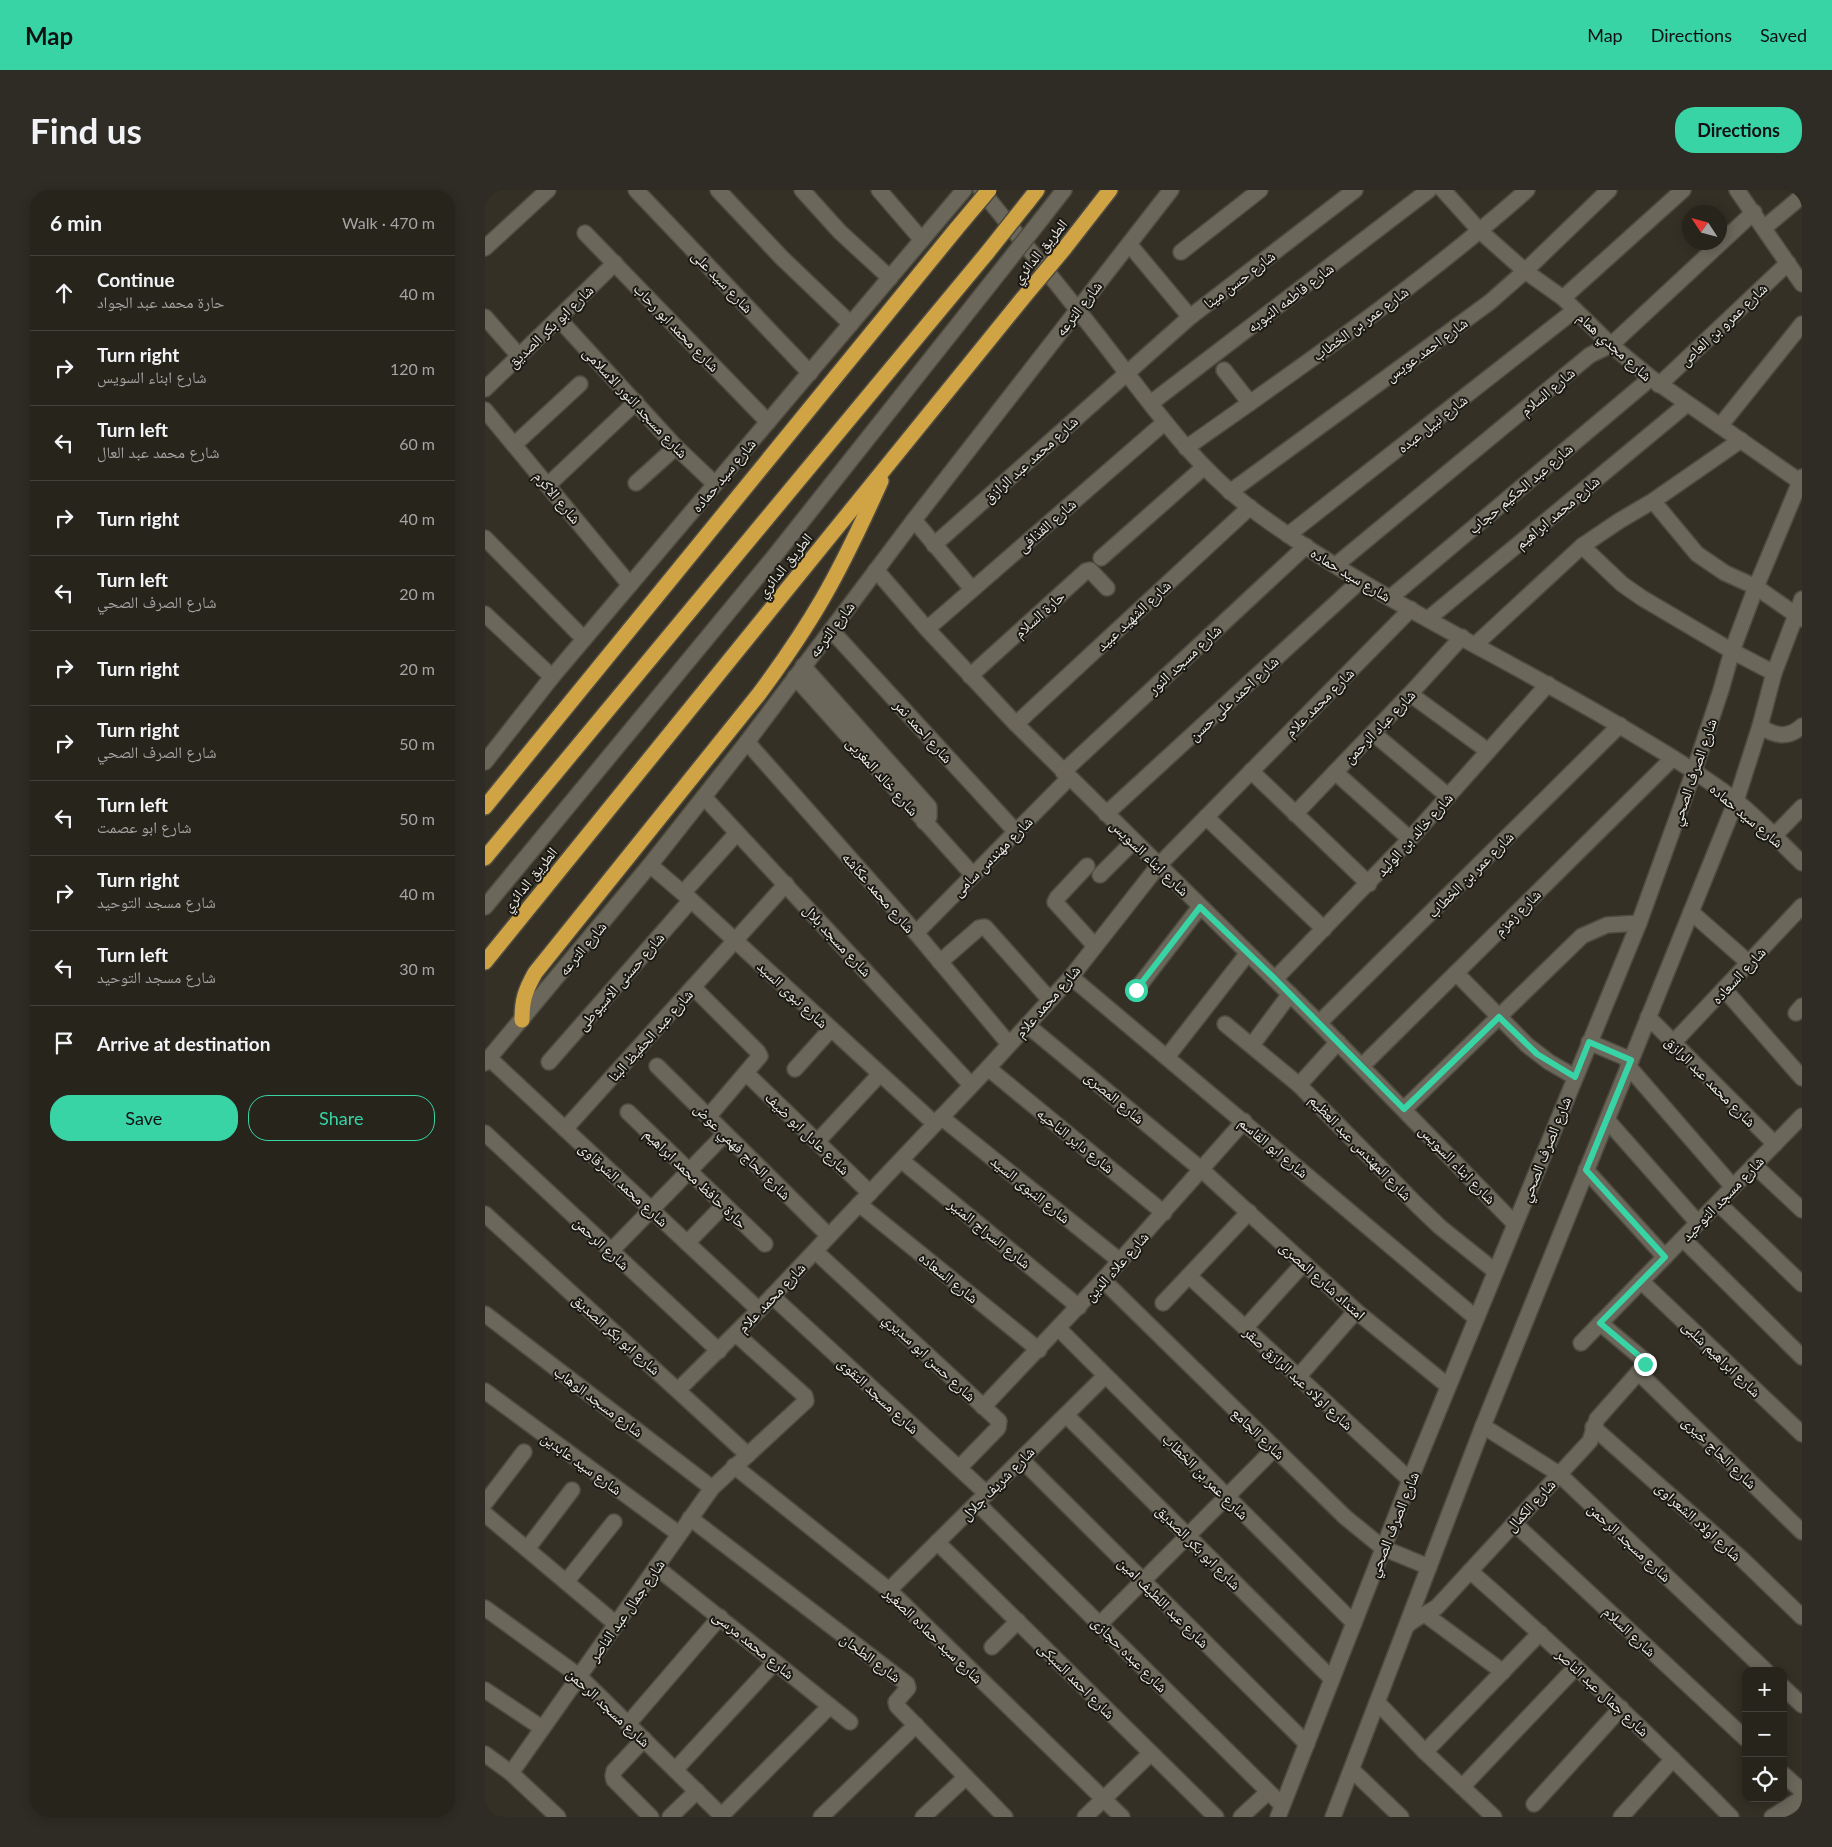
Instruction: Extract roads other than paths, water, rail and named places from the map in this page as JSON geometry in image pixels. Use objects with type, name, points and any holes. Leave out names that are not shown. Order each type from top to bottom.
[{"type":"highway","points":[[485,807],[989,190]]},
{"type":"highway","points":[[485,858],[987,253],[1037,190]]},
{"type":"highway","name":"الطريق الدائري","points":[[485,962],[1110,190]]},
{"type":"highway","points":[[522,1020],[522,1001],[535,973],[759,694],[803,631],[841,565],[890,462]]},
{"type":"street","points":[[485,248],[548,190]]},
{"type":"street","name":"شارع سيد على","points":[[636,190],[810,373]]},
{"type":"street","points":[[718,190],[781,257],[851,324]]},
{"type":"street","points":[[802,190],[840,232],[890,278]]},
{"type":"street","points":[[879,190],[922,240]]},
{"type":"street","name":"شارع سيد حماده","points":[[485,762],[552,677],[964,190]]},
{"type":"street","name":"شارع سيد حماده","points":[[981,190],[1186,448],[1230,492],[1289,535],[1360,581],[1548,684],[1620,725],[1694,771],[1736,800],[1802,863]]},
{"type":"street","points":[[485,907],[773,558],[1064,190]]},
{"type":"street","name":"شارع الترعه","points":[[487,1061],[704,797],[914,520],[1171,190]]},
{"type":"street","points":[[1181,252],[1260,190]]},
{"type":"street","name":"شارع حسن مينا","points":[[1127,373],[1190,317],[1355,190]]},
{"type":"street","name":"شارع فاطمه النبويه","points":[[1151,403],[1429,190]]},
{"type":"street","name":"شارع مجدي همام","points":[[1443,190],[1480,231],[1525,272],[1563,298],[1611,345],[1655,381],[1801,480]]},
{"type":"street","name":"شارع عمر بن الخطاب","points":[[1186,448],[1411,286],[1480,231],[1527,190]]},
{"type":"street","name":"شارع احمد عويس","points":[[1230,492],[1490,302],[1525,272],[1609,190]]},
{"type":"street","points":[[1563,298],[1683,190]]},
{"type":"street","points":[[1737,190],[1802,284]]},
{"type":"street","points":[[1765,228],[1802,196]]},
{"type":"street","name":"شارع السلام","points":[[1336,565],[1590,355],[1611,345],[1754,212]]},
{"type":"street","name":"شارع محمد ابو رحاب","points":[[585,233],[768,422]]},
{"type":"street","points":[[1129,244],[1190,317]]},
{"type":"street","name":"شارع ابو بكر الصديق","points":[[485,389],[615,263]]},
{"type":"street","name":"شارع عمرو بن العاص","points":[[1655,381],[1788,263]]},
{"type":"street","name":"شارع نبيل عبده","points":[[1289,535],[1575,310]]},
{"type":"street","points":[[485,317],[519,356]]},
{"type":"street","name":"شارع مسجد النور الاسلامى","points":[[558,318],[677,447],[715,484]]},
{"type":"street","points":[[1720,426],[1802,324]]},
{"type":"street","points":[[1224,370],[1250,403]]},
{"type":"street","name":"شارع محمد عبد الرازق","points":[[934,545],[1127,373]]},
{"type":"street","name":"شارع عبد الحكيم حجاب","points":[[1390,598],[1655,381]]},
{"type":"street","points":[[514,445],[580,384]]},
{"type":"street","points":[[548,485],[636,402]]},
{"type":"street","name":"شارع محمد ابراهيم","points":[[1428,619],[1687,404]]},
{"type":"street","name":"شارع الاكرم","points":[[485,410],[630,585]]},
{"type":"street","name":"شارع القذافى","points":[[927,629],[1165,422]]},
{"type":"street","points":[[1476,644],[1582,546],[1653,502],[1741,440]]},
{"type":"street","points":[[635,483],[677,447]]},
{"type":"street","points":[[1101,558],[1204,467]]},
{"type":"street","name":"شارع الصرف الصحي","points":[[1280,1811],[1410,1480],[1639,922],[1694,771],[1732,651],[1756,586],[1801,480]]},
{"type":"street","points":[[1653,502],[1697,554],[1725,574],[1756,586],[1799,617]]},
{"type":"street","name":"شارع الشهيد عبيد","points":[[1015,724],[1250,507]]},
{"type":"street","points":[[914,520],[972,590]]},
{"type":"street","points":[[485,538],[585,639]]},
{"type":"street","name":"شارع مسجد النور","points":[[1066,775],[1306,546]]},
{"type":"street","points":[[1582,546],[1623,584],[1642,598],[1732,651],[1774,673]]},
{"type":"street","name":"شارع ابناء السويس","points":[[876,570],[927,629],[1015,724],[1275,979],[1515,1224]]},
{"type":"street","name":"حارة السلام","points":[[970,676],[1086,571],[1090,570],[1107,588]]},
{"type":"street","name":"شارع احمد على حسن","points":[[1106,814],[1360,581]]},
{"type":"street","points":[[1333,1817],[1483,1426],[1736,800],[1760,726],[1774,673],[1799,617],[1802,599]]},
{"type":"street","name":"شارع محمد علام","points":[[679,1390],[759,1310],[1050,1000],[1071,977],[1159,865],[1411,609]]},
{"type":"street","points":[[485,614],[552,677]]},
{"type":"street","name":"شارع احمد نمر","points":[[831,630],[1016,832]]},
{"type":"street","name":"شارع عباد الرحمن","points":[[1295,814],[1462,637]]},
{"type":"street","name":"شارع خالد المغربى","points":[[799,671],[929,807],[929,817],[924,822],[973,875]]},
{"type":"street","name":"شارع خالد بن الوليد","points":[[1275,979],[1369,884],[1548,684]]},
{"type":"street","points":[[1410,694],[1488,751]]},
{"type":"street","name":"شارع عمر بن الخطاب","points":[[1319,1023],[1620,725]]},
{"type":"street","points":[[1760,726],[1774,735],[1787,734],[1802,726]]},
{"type":"street","points":[[1373,733],[1448,796]]},
{"type":"street","name":"شارع محمد عكاشه","points":[[747,742],[916,933],[1009,1044]]},
{"type":"street","name":"شارع زمزم","points":[[1362,1066],[1673,758]]},
{"type":"street","points":[[1251,772],[1369,884]]},
{"type":"street","points":[[1335,772],[1410,839]]},
{"type":"street","name":"شارع مهندس سامى","points":[[916,933],[1016,832],[1066,775]]},
{"type":"street","name":"شارع مسجد بلال","points":[[704,797],[971,1085]]},
{"type":"street","points":[[1774,836],[1802,807]]},
{"type":"street","points":[[1206,817],[1324,929]]},
{"type":"street","name":"شارع حسنى الاسيوطى","points":[[549,1062],[687,897],[737,833]]},
{"type":"street","points":[[1100,875],[1134,841]]},
{"type":"street","name":"شارع نبوى السيد","points":[[650,865],[880,1074],[938,1121]]},
{"type":"street","points":[[1087,866],[1055,902],[1095,946]]},
{"type":"street","name":"شارع عبد الحفيظ البنا","points":[[565,1129],[786,884]]},
{"type":"street","name":"شارع السعاده","points":[[1673,1043],[1802,906]]},
{"type":"street","points":[[1136,990],[1200,907]]},
{"type":"street","points":[[1691,912],[1749,963]]},
{"type":"street","points":[[1404,1109],[1582,936],[1607,925],[1639,922]]},
{"type":"street","points":[[940,962],[979,928],[985,927],[1050,1000]]},
{"type":"street","points":[[1167,1057],[1248,953]]},
{"type":"street","points":[[1456,973],[1537,1054],[1575,1077]]},
{"type":"street","name":"شارع ابو القاسم","points":[[1071,977],[1476,1318]]},
{"type":"street","points":[[693,987],[759,1053],[759,1058],[708,1117]]},
{"type":"street","points":[[1724,989],[1802,1078]]},
{"type":"street","points":[[1251,1045],[1290,994]]},
{"type":"street","name":"شارع محمد عبد الرازق","points":[[1648,1017],[1775,1144]]},
{"type":"street","name":"شارع المصرى","points":[[1027,1024],[1202,1170]]},
{"type":"street","name":"شارع المهندس عبد العظيم","points":[[1225,1024],[1299,1085],[1415,1204],[1440,1227],[1495,1271]]},
{"type":"street","points":[[795,1069],[831,1029]]},
{"type":"street","points":[[1299,1085],[1338,1042]]},
{"type":"street","points":[[1589,1042],[1630,1063],[1733,1187]]},
{"type":"street","name":"شارع محمد الشرقاوى","points":[[487,1061],[565,1129],[759,1310]]},
{"type":"street","name":"شارع الحاج فهمي عوض","points":[[657,1066],[829,1236]]},
{"type":"street","name":"شارع داير الناحيه","points":[[987,1068],[1165,1213]]},
{"type":"street","name":"شارع عادل ابو ضيف","points":[[746,1073],[870,1193]]},
{"type":"street","points":[[817,1142],[880,1074]]},
{"type":"street","name":"حارة حافظ محمد ابراهيم","points":[[628,1112],[765,1244]]},
{"type":"street","name":"شارع مسجد التوحيد","points":[[1581,1343],[1802,1116]]},
{"type":"street","points":[[1607,1120],[1698,1223]]},
{"type":"street","name":"شارع النبوى السيد","points":[[938,1121],[1120,1261]]},
{"type":"street","name":"شارع علاء الدين","points":[[983,1407],[1059,1329],[1165,1213],[1244,1121]]},
{"type":"street","name":"شارع الرحمن","points":[[485,1133],[719,1351]]},
{"type":"street","points":[[611,1251],[725,1134]]},
{"type":"street","name":"شارع السراج المنير","points":[[901,1160],[1079,1307]]},
{"type":"street","points":[[1754,1166],[1802,1210]]},
{"type":"street","name":"امتداد شارع المصرى","points":[[1202,1170],[1356,1311],[1448,1386]]},
{"type":"street","points":[[1586,1170],[1665,1257]]},
{"type":"street","points":[[1718,1203],[1802,1284]]},
{"type":"street","name":"شارع السعاده","points":[[859,1204],[1039,1350]]},
{"type":"street","points":[[687,1243],[724,1205]]},
{"type":"street","points":[[1163,1303],[1249,1212]]},
{"type":"street","name":"شارع ابو بكر الصديق","points":[[485,1214],[748,1455]]},
{"type":"street","points":[[1683,1239],[1802,1357]]},
{"type":"street","name":"شارع حسن ابو سديري","points":[[815,1251],[999,1421],[999,1427],[959,1468]]},
{"type":"street","points":[[1245,1328],[1304,1263]]},
{"type":"street","name":"شارع اولاد عبد الرازق صقر","points":[[1189,1276],[1410,1480]]},
{"type":"street","name":"شارع الجامع","points":[[1103,1280],[1345,1517],[1383,1548],[1429,1567]]},
{"type":"street","name":"شارع ابراهيم شلبى","points":[[1641,1281],[1802,1434]]},
{"type":"street","name":"شارع مسجد التقوى","points":[[772,1296],[959,1468],[982,1498]]},
{"type":"street","points":[[1298,1377],[1356,1311]]},
{"type":"street","name":"شارع مسجد الوهاب","points":[[485,1314],[712,1488]]},
{"type":"street","points":[[1600,1323],[1644,1360],[1644,1366],[1638,1372]]},
{"type":"street","name":"شارع عمر بن الخطاب","points":[[1059,1329],[1354,1623]]},
{"type":"street","name":"شارع جمال عبد الناصر","points":[[511,1773],[712,1488],[806,1400],[805,1396],[736,1334]]},
{"type":"street","name":"شارع الكمال","points":[[1407,1626],[1413,1620],[1426,1615],[1437,1607],[1590,1441],[1597,1419],[1638,1372]]},
{"type":"street","name":"شارع الحاج خيرى","points":[[1638,1372],[1802,1532]]},
{"type":"street","name":"شارع شريف جلال","points":[[889,1590],[1105,1376]]},
{"type":"street","name":"شارع سيد عابدين","points":[[485,1391],[679,1534]]},
{"type":"street","name":"شارع ابو بكر الصديق","points":[[1066,1415],[1332,1679]]},
{"type":"street","name":"شارع مسجد الرحمن","points":[[1483,1426],[1559,1474],[1762,1667]]},
{"type":"street","name":"شارع اولاد الشعراوى","points":[[1593,1427],[1742,1559],[1802,1617]]},
{"type":"street","points":[[1099,1625],[1275,1448]]},
{"type":"street","points":[[485,1503],[524,1452]]},
{"type":"street","name":"شارع عبد اللطيف امين","points":[[1021,1459],[1307,1744]]},
{"type":"street","name":"شارع سيد حماده الصغير","points":[[734,1466],[889,1590],[1122,1817]]},
{"type":"street","points":[[527,1549],[572,1490]]},
{"type":"street","name":"شارع عبده حجازى","points":[[982,1498],[1099,1625],[1268,1792],[1280,1811]]},
{"type":"street","points":[[485,1514],[616,1624]]},
{"type":"street","name":"شارع الطحان","points":[[691,1518],[907,1684],[908,1688],[896,1704],[1005,1817]]},
{"type":"street","points":[[566,1582],[613,1522]]},
{"type":"street","name":"شارع السلام","points":[[1514,1523],[1742,1735]]},
{"type":"street","name":"شارع احمد السبكى","points":[[937,1542],[1217,1817]]},
{"type":"street","name":"شارع محمد مرسى","points":[[656,1567],[850,1722]]},
{"type":"street","name":"شارع جمال عبد الناصر","points":[[1470,1571],[1621,1708],[1731,1817]]},
{"type":"street","name":"شارع مسجد الرحمن","points":[[485,1608],[579,1676],[722,1816]]},
{"type":"street","points":[[1426,1615],[1503,1672]]},
{"type":"street","points":[[628,1724],[720,1617]]},
{"type":"street","points":[[992,1647],[1017,1621]]},
{"type":"street","points":[[1425,1752],[1541,1634]]},
{"type":"street","points":[[675,1770],[775,1662]]},
{"type":"street","points":[[1462,1786],[1576,1667]]},
{"type":"street","points":[[485,1690],[542,1728]]},
{"type":"street","points":[[1787,1691],[1802,1705]]},
{"type":"street","points":[[1377,1702],[1425,1752],[1494,1817]]},
{"type":"street","points":[[722,1816],[830,1706]]},
{"type":"street","points":[[1534,1804],[1621,1708]]},
{"type":"street","points":[[821,1817],[916,1725]]},
{"type":"street","points":[[644,1739],[614,1771],[613,1776],[614,1780],[651,1817]]},
{"type":"street","points":[[1085,1817],[1151,1753]]},
{"type":"street","points":[[485,1754],[511,1773],[558,1817]]},
{"type":"street","points":[[1621,1817],[1673,1759]]},
{"type":"street","points":[[1351,1770],[1401,1817]]},
{"type":"street","points":[[923,1817],[966,1777]]},
{"type":"street","points":[[1787,1778],[1802,1791]]},
{"type":"street","points":[[670,1817],[697,1791]]},
{"type":"street","points":[[1241,1817],[1268,1792]]},
{"type":"street","points":[[1772,1817],[1802,1798]]}]
